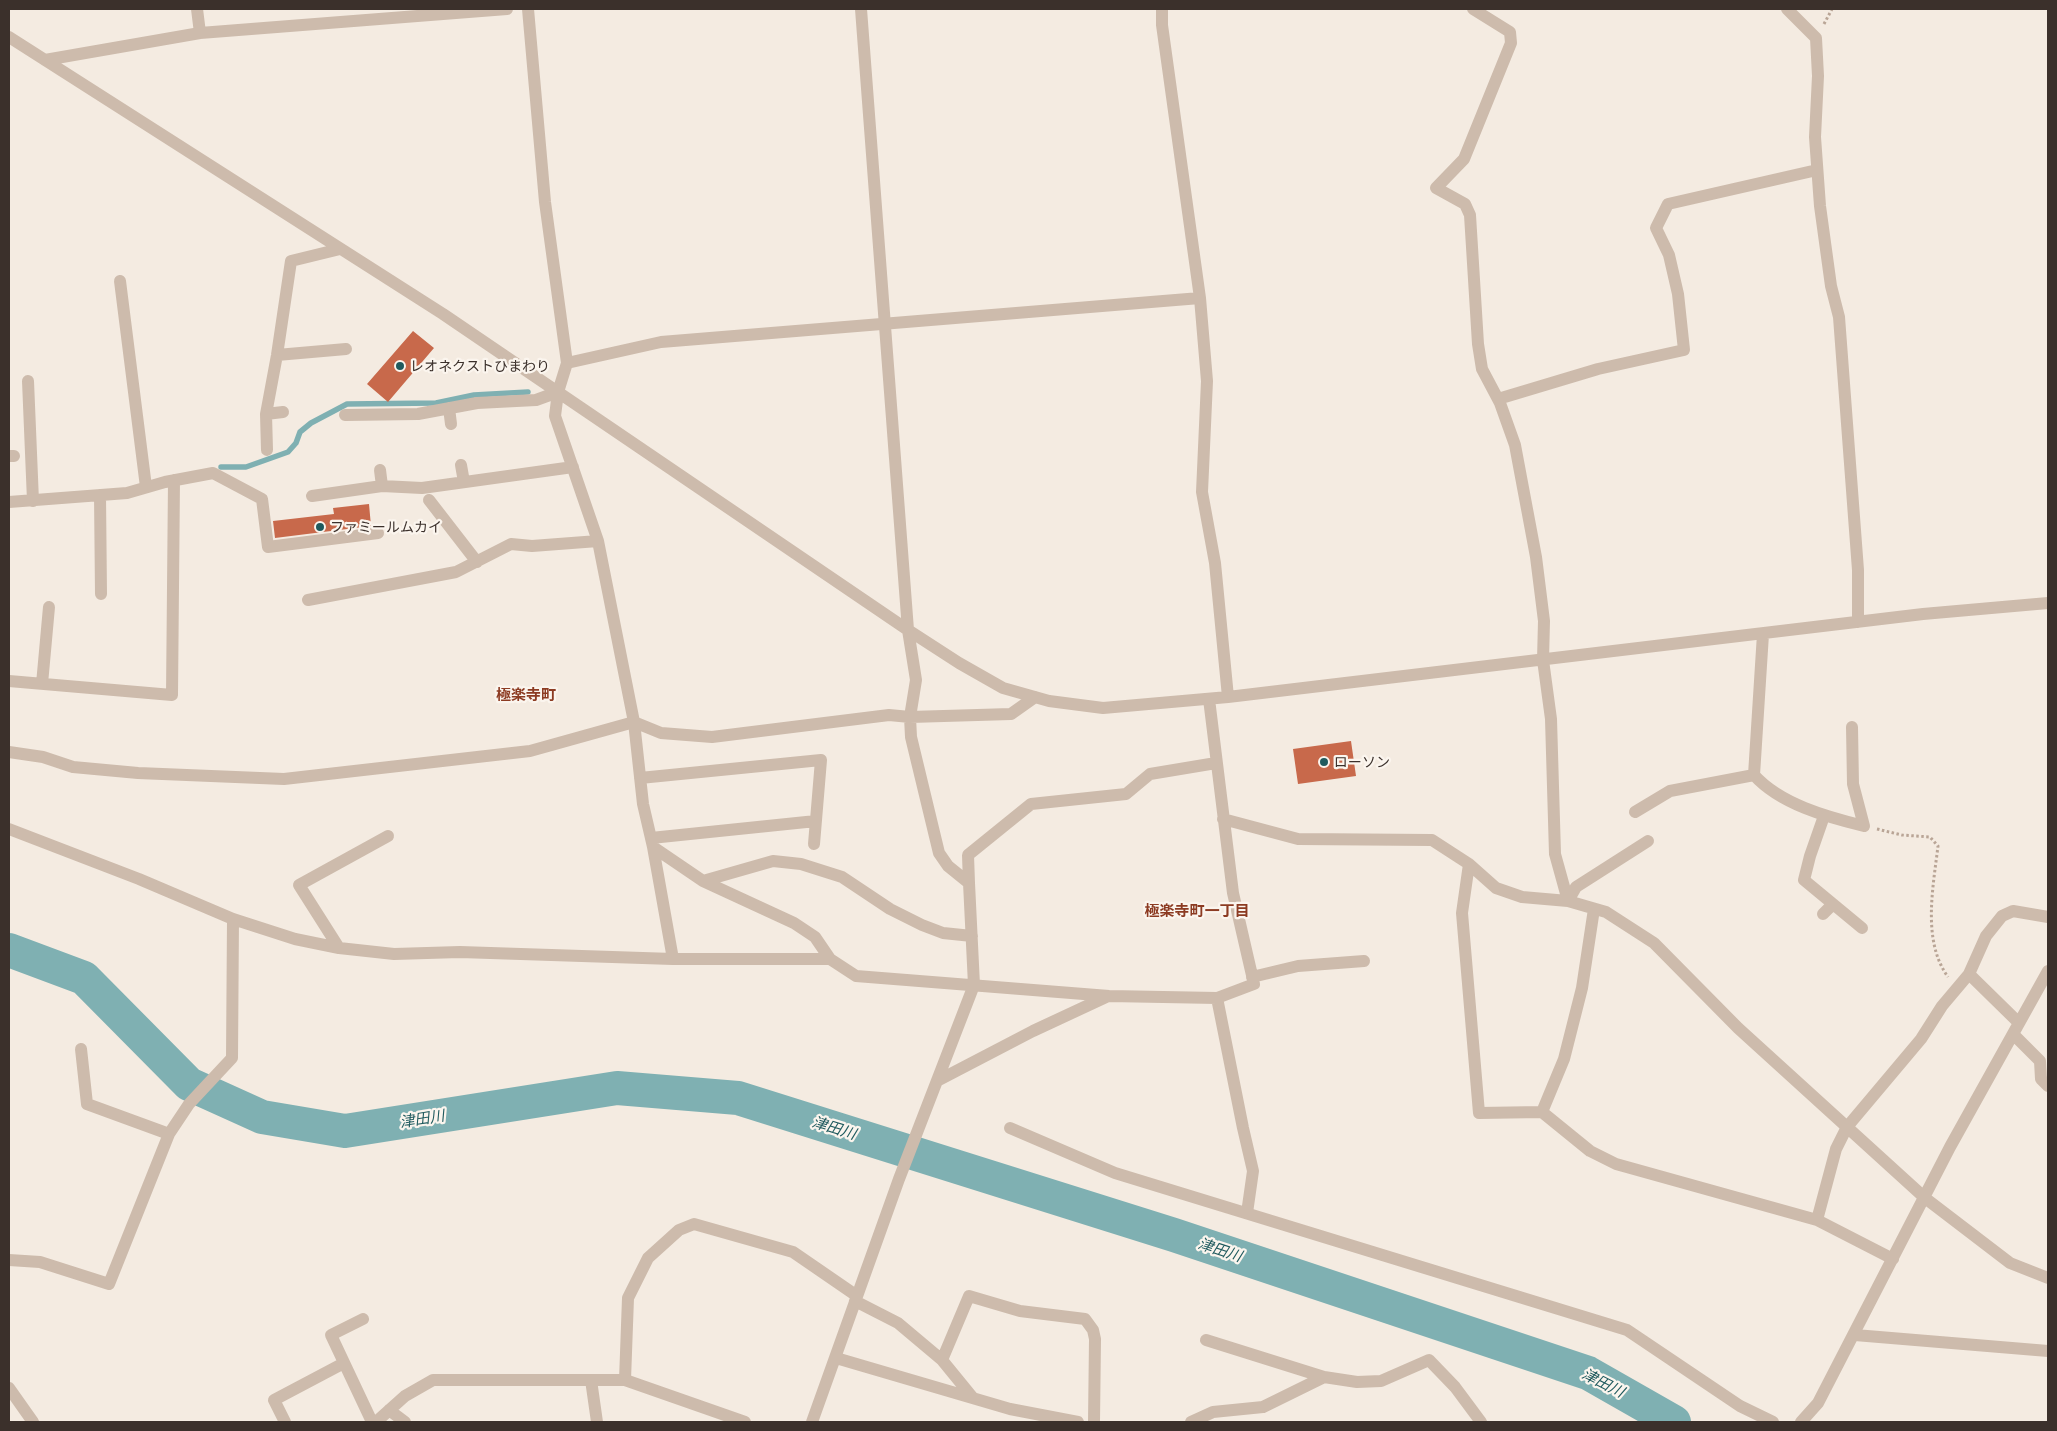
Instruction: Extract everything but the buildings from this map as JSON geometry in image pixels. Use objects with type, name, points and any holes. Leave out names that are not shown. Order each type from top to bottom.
[{"type":"street","points":[[197,9],[200,33]]},
{"type":"street","points":[[45,60],[200,33],[506,9]]},
{"type":"street","points":[[528,9],[545,202],[567,363],[558,392],[555,416],[598,541],[634,722],[643,804],[652,842],[673,959]]},
{"type":"street","points":[[861,9],[908,630],[916,680],[910,717],[911,736],[939,853],[948,866],[969,883]]},
{"type":"street","points":[[1162,9],[1162,25],[1200,298],[1207,381],[1202,492],[1215,563],[1228,698]]},
{"type":"street","points":[[1473,9],[1510,32],[1511,43],[1464,159],[1436,188],[1465,204],[1470,215],[1478,344],[1482,369],[1498,399],[1515,445],[1533,539],[1544,621],[1543,660],[1551,719],[1555,854],[1568,901]]},
{"type":"street","points":[[1787,9],[1787,12],[1816,38],[1818,76],[1815,137],[1817,170],[1829,268],[1839,317],[1858,570],[1858,622]]},
{"type":"street","points":[[9,36],[443,314],[959,663],[1003,688],[1035,697],[1103,708],[1228,698],[1858,622],[2048,603]]},
{"type":"street","points":[[1498,399],[1598,369],[1684,350],[1678,294],[1669,255],[1656,228],[1668,204],[1817,170]]},
{"type":"street","points":[[267,450],[266,414],[291,261],[340,248]]},
{"type":"street","points":[[120,281],[146,487]]},
{"type":"street","points":[[567,363],[661,342],[1200,298]]},
{"type":"street","points":[[277,355],[346,349]]},
{"type":"street","points":[[28,381],[33,501]]},
{"type":"street","points":[[345,415],[418,414],[478,403],[536,400],[558,392]]},
{"type":"street","points":[[449,408],[451,424]]},
{"type":"street","points":[[266,414],[283,412]]},
{"type":"street","points":[[461,466],[464,482]]},
{"type":"street","points":[[312,496],[382,486],[422,488],[573,467]]},
{"type":"street","points":[[380,470],[382,486]]},
{"type":"street","points":[[9,502],[127,493],[174,480],[212,473],[262,498],[268,547],[378,533]]},
{"type":"street","points":[[9,681],[172,695],[174,480]]},
{"type":"street","points":[[100,494],[101,594]]},
{"type":"street","points":[[429,500],[477,562]]},
{"type":"street","points":[[308,600],[456,572],[512,544],[532,546],[598,541]]},
{"type":"street","points":[[42,684],[49,607]]},
{"type":"street","points":[[1763,634],[1754,775],[1766,788],[1824,816],[1864,826],[1853,784],[1852,727]]},
{"type":"street","points":[[9,752],[43,757],[73,767],[138,773],[284,779],[530,751],[634,722],[662,733],[712,737],[889,715],[910,717],[1010,714],[1035,697]]},
{"type":"street","points":[[652,842],[702,881],[794,923],[815,937],[830,959],[856,976],[1109,996],[1217,998],[1254,984],[1233,893],[1209,699]]},
{"type":"street","points":[[640,778],[821,760],[814,844]]},
{"type":"street","points":[[812,1422],[899,1179],[974,985],[968,855],[1031,804],[1126,794],[1150,774],[1216,763]]},
{"type":"street","points":[[1635,812],[1669,786],[1754,775]]},
{"type":"street","points":[[1824,816],[1804,880],[1862,928]]},
{"type":"street","points":[[1223,819],[1298,839],[1432,840],[1469,864],[1496,888],[1522,897],[1568,901],[1606,912],[1654,942],[1738,1028],[1925,1198],[2010,1263],[2048,1278]]},
{"type":"street","points":[[652,842],[816,821]]},
{"type":"street","points":[[9,830],[139,879],[234,919],[295,939],[339,948],[394,954],[460,952],[673,959],[830,959]]},
{"type":"street","points":[[339,948],[299,884],[388,836]]},
{"type":"street","points":[[1568,901],[1576,887],[1648,841]]},
{"type":"street","points":[[702,881],[773,861],[801,864],[842,877],[890,909],[922,926],[943,933],[972,936]]},
{"type":"street","points":[[1469,864],[1462,914],[1479,1113],[1542,1112],[1590,1151],[1616,1164],[1817,1220],[1894,1259]]},
{"type":"street","points":[[1823,914],[1833,904]]},
{"type":"street","points":[[1542,1112],[1564,1059],[1582,988],[1594,909]]},
{"type":"street","points":[[1817,1220],[1836,1149],[1847,1127],[1922,1039],[1942,1006],[1969,974],[1986,936],[2002,916],[2013,911],[2048,916]]},
{"type":"street","points":[[9,1260],[40,1262],[109,1284],[170,1134],[189,1104],[232,1058],[234,919]]},
{"type":"street","points":[[1252,977],[1298,966],[1364,961]]},
{"type":"street","points":[[1801,1422],[1818,1403],[1894,1259],[1950,1147],[2048,971]]},
{"type":"street","points":[[1969,974],[2016,1028],[2040,1061],[2041,1079],[2048,1086]]},
{"type":"street","points":[[937,1080],[1032,1031],[1109,996]]},
{"type":"street","points":[[1217,998],[1242,1128],[1253,1171],[1247,1213]]},
{"type":"street","points":[[81,1049],[87,1104],[170,1134]]},
{"type":"street","points":[[1010,1128],[1115,1173],[1626,1330],[1740,1406],[1773,1422]]},
{"type":"street","points":[[624,1380],[628,1298],[648,1258],[679,1230],[694,1224],[793,1252],[856,1298],[890,1317],[942,1360],[973,1398]]},
{"type":"street","points":[[942,1360],[969,1296],[1020,1311],[1085,1319],[1094,1330],[1095,1339],[1094,1422]]},
{"type":"street","points":[[364,1318],[331,1335],[374,1422],[405,1396],[433,1380],[624,1380],[744,1422]]},
{"type":"street","points":[[1854,1335],[2048,1351]]},
{"type":"street","points":[[1206,1340],[1324,1376],[1357,1382],[1382,1381],[1429,1360],[1454,1387],[1481,1422]]},
{"type":"street","points":[[836,1358],[1010,1409],[1078,1422]]},
{"type":"street","points":[[285,1422],[274,1400],[344,1363]]},
{"type":"street","points":[[1191,1422],[1213,1412],[1263,1407],[1324,1376]]},
{"type":"street","points":[[592,1380],[597,1422]]},
{"type":"street","points":[[9,1388],[33,1422]]},
{"type":"street","points":[[389,1410],[405,1422]]},
{"type":"path","points":[[1864,826],[1902,835],[1930,837],[1938,846],[1930,918],[1940,966],[1956,989]]},
{"type":"waterway","points":[[221,467],[246,467],[288,452],[296,443],[300,432],[311,423],[347,404],[436,403],[474,395],[528,392]]},
{"type":"waterway","name":"津田川","points":[[9,950],[84,978],[189,1084],[262,1117],[345,1131],[617,1088],[738,1098],[1174,1235],[1588,1373],[1674,1422]]},
{"type":"place","name":"レオネクストひまわり","points":[[400,366]]},
{"type":"place","name":"ファミールムカイ","points":[[320,527]]},
{"type":"place","name":"ローソン","points":[[1324,762]]},
{"type":"district","name":"極楽寺町","points":[[526,695]]},
{"type":"district","name":"極楽寺町一丁目","points":[[1197,911]]}]
